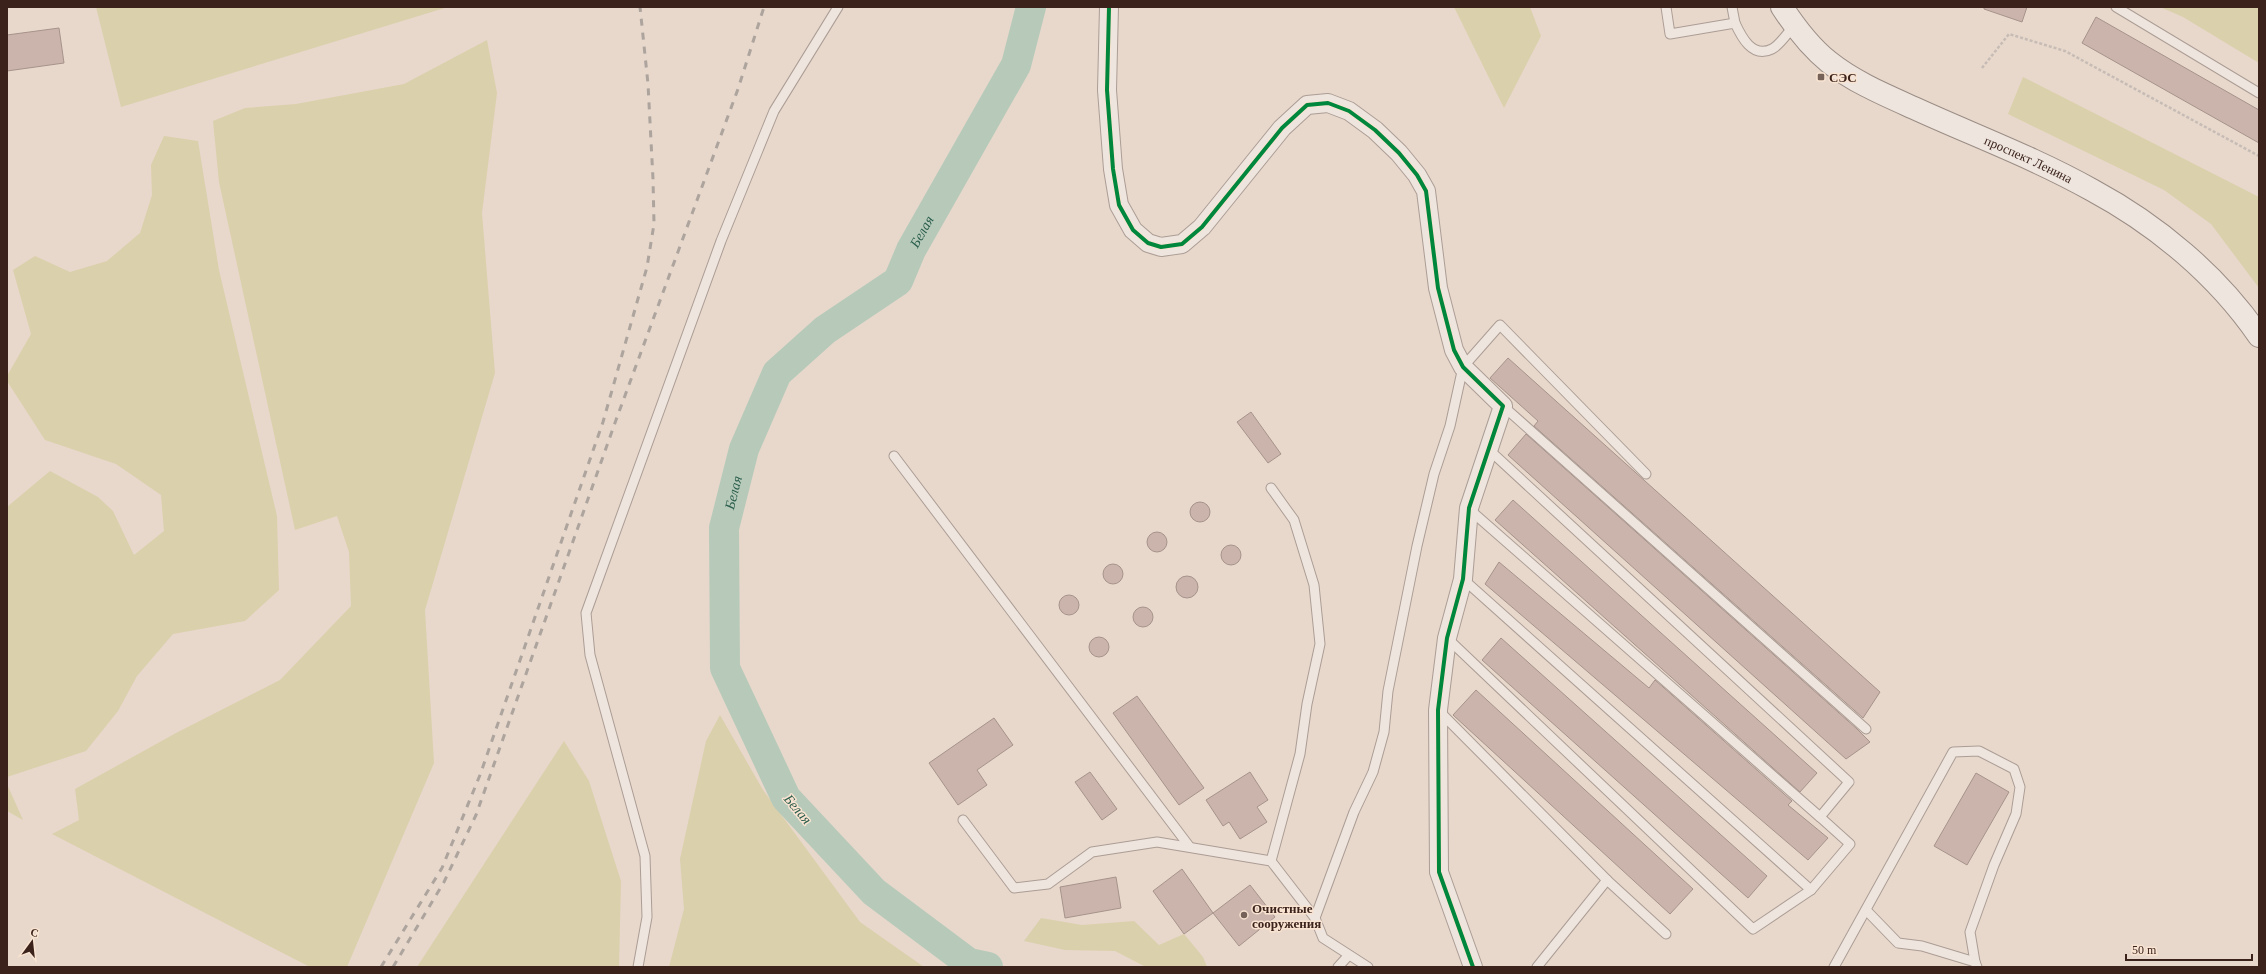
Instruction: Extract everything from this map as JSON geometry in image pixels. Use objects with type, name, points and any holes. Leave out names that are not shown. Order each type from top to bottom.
[{"type":"main road","name":"проспект Ленина","points":[[1782,7],[1794,26],[1829,62],[1851,76],[1886,95],[2057,172],[2092,190],[2133,215],[2178,247],[2239,306],[2259,336]]},
{"type":"street","points":[[1109,7],[1107,90],[1113,169],[1119,205],[1133,230],[1148,243],[1161,247],[1182,244],[1202,227],[1282,128],[1307,105],[1328,103],[1350,111],[1376,130],[1399,153],[1417,175],[1426,191],[1438,288],[1454,350],[1463,367],[1503,406],[1487,448],[1469,508],[1463,578],[1447,638],[1438,710],[1439,872],[1473,967]]},
{"type":"lane","points":[[638,967],[647,917],[645,856],[590,655],[586,613],[721,241],[774,111],[838,7]]},
{"type":"lane","points":[[1666,7],[1670,34],[1735,23]]},
{"type":"lane","points":[[1732,7],[1735,23],[1742,39],[1751,48],[1761,50],[1772,49],[1794,26]]},
{"type":"lane","points":[[2116,7],[2259,93]]},
{"type":"lane","points":[[1314,918],[1354,812],[1375,766],[1384,732],[1388,691],[1417,546],[1434,474],[1450,426],[1463,367],[1500,325],[1646,474]]},
{"type":"lane","points":[[1503,406],[1866,729]]},
{"type":"lane","points":[[1487,448],[1849,782],[1820,817]]},
{"type":"lane","points":[[894,456],[1189,846]]},
{"type":"lane","points":[[1271,488],[1294,520],[1314,585],[1320,644],[1307,704],[1300,754],[1271,861]]},
{"type":"lane","points":[[1447,638],[1752,929],[1811,890],[1850,844],[1469,508]]},
{"type":"lane","points":[[1463,578],[1811,890]]},
{"type":"lane","points":[[1438,710],[1607,880],[1666,934]]},
{"type":"lane","points":[[1834,967],[1953,752],[1979,751],[2014,769],[2020,787],[2016,814],[1994,865],[1970,932],[1976,965],[1922,946],[1898,943],[1866,910]]},
{"type":"lane","points":[[963,820],[1014,888],[1048,884],[1092,852],[1156,842],[1189,846],[1271,861],[1314,918],[1323,938],[1348,956],[1368,967]]},
{"type":"lane","points":[[1537,967],[1607,880]]},
{"type":"lane","points":[[1338,967],[1348,956]]},
{"type":"path","points":[[1982,68],[2008,34],[2065,51],[2259,156]]},
{"type":"shaded area","points":[[96,7],[448,7],[121,107]]},
{"type":"shaded area","points":[[1454,7],[1530,7],[1541,36],[1504,108]]},
{"type":"shaded area","points":[[2160,7],[2259,7],[2259,63],[2183,17]]},
{"type":"shaded area","points":[[487,40],[497,93],[482,213],[495,373],[425,610],[434,763],[347,967],[310,967],[52,834],[79,820],[75,789],[176,733],[280,680],[351,606],[349,552],[337,516],[295,530],[219,182],[213,121],[245,108],[296,104],[404,84]]},
{"type":"shaded area","points":[[2023,77],[2259,197],[2259,288],[2211,224],[2164,190],[2008,114]]},
{"type":"shaded area","points":[[164,136],[198,141],[219,270],[277,516],[279,590],[245,621],[173,634],[137,676],[118,711],[86,751],[7,777],[7,507],[50,471],[98,497],[113,511],[134,555],[164,531],[161,495],[116,464],[45,440],[7,381],[7,376],[31,334],[13,270],[35,256],[70,272],[107,261],[140,233],[152,195],[151,165]]},
{"type":"shaded area","points":[[720,715],[763,790],[860,922],[924,967],[669,967],[684,909],[680,859],[706,741]]},
{"type":"shaded area","points":[[564,741],[589,781],[621,881],[619,967],[417,967]]},
{"type":"shaded area","points":[[7,784],[23,820],[7,811]]},
{"type":"shaded area","points":[[1041,918],[1082,925],[1134,921],[1159,945],[1184,934],[1203,957],[1207,967],[1146,967],[1115,951],[1065,950],[1024,941]]},
{"type":"building","points":[[1984,7],[2027,7],[2022,22],[1984,9]]},
{"type":"building","points":[[2096,17],[2259,110],[2259,143],[2082,43]]},
{"type":"building","points":[[59,28],[64,63],[7,71],[7,35]]},
{"type":"building","points":[[1508,358],[1880,692],[1863,718],[1534,426],[1538,421],[1490,378]]},
{"type":"building","points":[[1251,412],[1281,454],[1268,463],[1237,422]]},
{"type":"building","points":[[1526,434],[1870,742],[1846,759],[1508,455]]},
{"type":"building","points":[[1513,500],[1817,773],[1800,792],[1495,520]]},
{"type":"building","points":[[1200,502],[1207,505],[1210,512],[1207,519],[1200,522],[1193,519],[1190,512],[1193,505]]},
{"type":"building","points":[[1157,532],[1164,535],[1167,542],[1164,549],[1157,552],[1150,549],[1147,542],[1150,535]]},
{"type":"building","points":[[1227,545],[1235,545],[1241,551],[1241,559],[1235,565],[1227,565],[1221,559],[1221,551]]},
{"type":"building","points":[[1499,562],[1649,688],[1655,680],[1792,801],[1788,805],[1828,838],[1808,860],[1485,584]]},
{"type":"building","points":[[1113,564],[1120,567],[1123,574],[1120,581],[1113,584],[1106,581],[1103,574],[1106,567]]},
{"type":"building","points":[[1187,576],[1195,579],[1198,587],[1195,595],[1187,598],[1179,595],[1176,587],[1179,579]]},
{"type":"building","points":[[1069,595],[1076,598],[1079,605],[1076,612],[1069,615],[1062,612],[1059,605],[1062,598]]},
{"type":"building","points":[[1143,607],[1150,610],[1153,617],[1150,624],[1143,627],[1136,624],[1133,617],[1136,610]]},
{"type":"building","points":[[1095,637],[1103,637],[1109,643],[1109,651],[1103,657],[1095,657],[1089,651],[1089,643]]},
{"type":"building","points":[[1501,638],[1767,876],[1748,898],[1482,660]]},
{"type":"building","points":[[1476,690],[1693,889],[1670,914],[1453,715]]},
{"type":"building","points":[[1137,696],[1204,788],[1179,805],[1113,713]]},
{"type":"building","points":[[994,718],[1013,745],[977,770],[987,785],[958,805],[929,763]]},
{"type":"building","points":[[1090,772],[1117,809],[1102,820],[1075,782]]},
{"type":"building","points":[[1250,772],[1268,800],[1257,807],[1267,822],[1240,839],[1229,822],[1223,826],[1206,800]]},
{"type":"building","points":[[1976,773],[2009,792],[1967,865],[1934,846]]},
{"type":"building","points":[[1182,869],[1213,913],[1184,934],[1153,891]]},
{"type":"building","points":[[1116,877],[1121,908],[1065,918],[1060,887]]},
{"type":"building","name":"Очистные сооружения","points":[[1250,885],[1275,917],[1239,946],[1213,913]]},
{"type":"waterway","name":"Белая","points":[[988,967],[969,963],[874,892],[786,798],[725,668],[724,528],[744,449],[777,373],[825,330],[898,281],[911,250],[1016,65],[1031,7]]},
{"type":"railway","points":[[381,967],[442,868],[480,775],[603,422],[647,267],[654,224],[653,179],[648,84],[640,7]]},
{"type":"railway","points":[[393,967],[444,882],[476,815],[616,420],[738,89],[764,7]]},
{"type":"cycle path","points":[[1109,7],[1107,90],[1113,169],[1119,205],[1133,230],[1148,243],[1161,247],[1182,244],[1202,227],[1282,128],[1307,105],[1328,103],[1349,111],[1375,130],[1399,153],[1417,175],[1426,191],[1438,288],[1454,350],[1463,367],[1503,406],[1469,508],[1463,579],[1447,638],[1438,710],[1439,872],[1473,967]]},
{"type":"place","name":"СЭС","points":[[1821,77]]},
{"type":"place","name":"Очистные сооружения","points":[[1244,915]]}]
